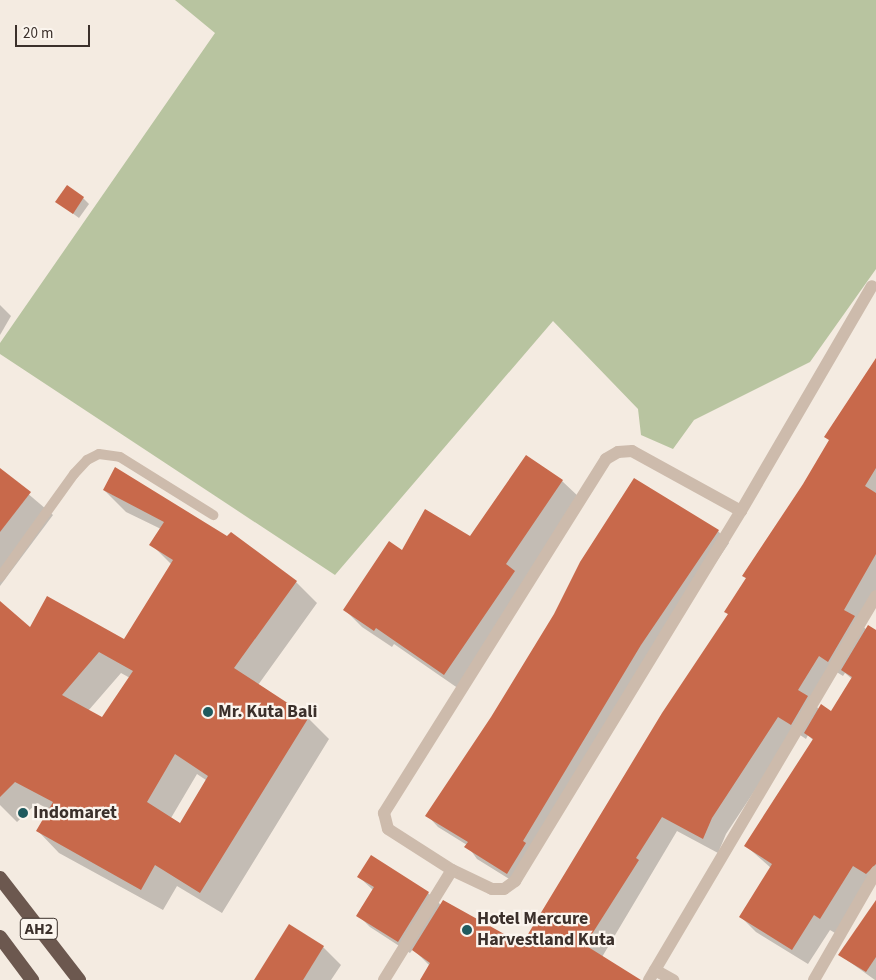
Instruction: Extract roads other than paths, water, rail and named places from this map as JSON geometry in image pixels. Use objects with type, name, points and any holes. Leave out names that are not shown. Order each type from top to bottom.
[{"type":"highway","name":"AH2","points":[[0,878],[79,980]]},
{"type":"highway","name":"AH2","points":[[0,938],[32,980]]},
{"type":"street","points":[[741,511],[632,451],[618,452],[606,459],[384,813],[388,829],[452,870],[492,889],[504,888],[515,881],[741,511],[872,286]]},
{"type":"street","points":[[673,980],[652,975],[876,596]]},
{"type":"street","points":[[384,980],[452,870]]},
{"type":"street","points":[[814,980],[876,872]]},
{"type":"lane","points":[[0,577],[74,474],[87,460],[100,454],[120,457],[212,515]]},
{"type":"place","name":"Mr. Kuta Bali","points":[[208,712]]},
{"type":"place","name":"Indomaret","points":[[23,813]]},
{"type":"place","name":"Hotel Mercure Harvestland Kuta","points":[[467,930]]}]
